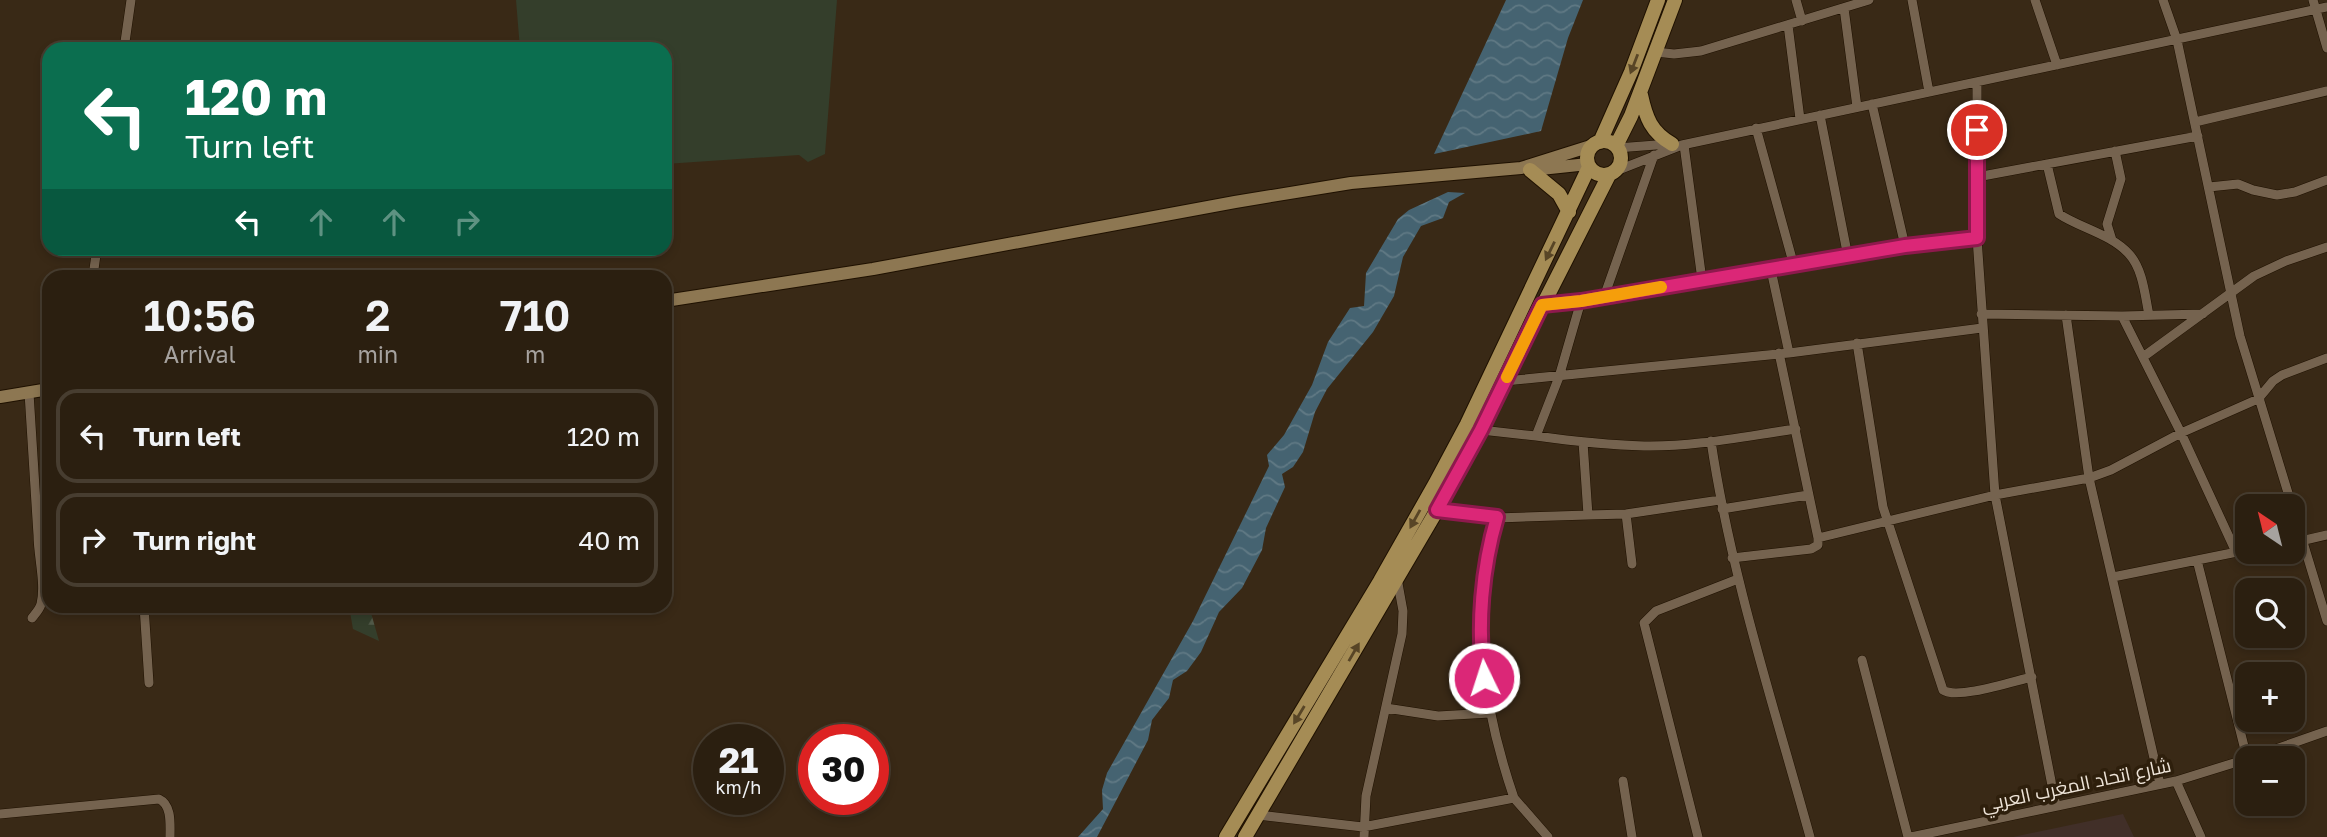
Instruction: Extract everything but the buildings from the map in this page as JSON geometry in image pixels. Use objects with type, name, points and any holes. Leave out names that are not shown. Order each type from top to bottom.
[{"type":"main road","points":[[1226,837],[1380,581],[1467,424],[1569,212],[1588,165],[1588,155],[1597,144],[1631,72],[1658,0]]},
{"type":"main road","points":[[1616,147],[1640,93],[1675,0]]},
{"type":"main road","points":[[1640,93],[1651,127],[1660,137],[1679,145]]},
{"type":"main road","points":[[1245,837],[1437,510],[1481,430],[1542,305],[1621,160],[1616,147],[1609,142],[1597,144]]},
{"type":"main road","points":[[1588,165],[1598,174],[1612,173]]},
{"type":"main road","points":[[1525,169],[1559,194],[1569,212]]},
{"type":"street","points":[[125,42],[131,0]]},
{"type":"street","points":[[1796,0],[1802,21]]},
{"type":"street","points":[[1656,52],[1674,54],[1701,51],[1869,0]]},
{"type":"street","points":[[1912,0],[1929,92]]},
{"type":"street","points":[[2035,0],[2057,65]]},
{"type":"street","points":[[2163,0],[2177,40],[2240,336],[2288,494]]},
{"type":"street","points":[[2315,4],[2327,48]]},
{"type":"street","points":[[1612,173],[1679,145],[2177,40],[2315,4],[2327,7]]},
{"type":"street","points":[[1844,8],[1857,107]]},
{"type":"street","points":[[1788,25],[1800,119]]},
{"type":"street","points":[[1978,82],[1977,238],[1995,495],[2056,806]]},
{"type":"street","points":[[2195,122],[2327,90]]},
{"type":"street","points":[[1872,104],[1905,246]]},
{"type":"street","points":[[1819,115],[1848,257]]},
{"type":"street","points":[[1756,128],[1794,266]]},
{"type":"street","points":[[1977,177],[2198,136]]},
{"type":"street","points":[[1525,169],[1597,144]]},
{"type":"street","points":[[1616,147],[1679,145]]},
{"type":"street","points":[[1679,145],[1702,280]]},
{"type":"street","points":[[2112,240],[2107,224],[2121,179],[2115,151]]},
{"type":"street","points":[[1604,297],[1654,155]]},
{"type":"street","points":[[2047,164],[2059,214],[2074,224],[2112,240],[2130,254],[2139,272],[2149,316]]},
{"type":"street","points":[[672,300],[873,269],[1350,183],[1588,165]]},
{"type":"street","points":[[2208,187],[2238,184],[2277,195],[2295,192],[2327,180]]},
{"type":"street","points":[[1542,305],[1581,301],[1905,246],[1977,238]]},
{"type":"street","points":[[2143,357],[2254,276],[2286,261],[2327,247]]},
{"type":"street","points":[[1732,558],[1811,549],[1818,545],[1796,429],[1771,270]]},
{"type":"street","points":[[1536,436],[1559,377],[1581,301]]},
{"type":"street","points":[[1981,314],[2203,314]]},
{"type":"street","points":[[2066,315],[2089,478],[2160,784]]},
{"type":"street","points":[[2113,577],[2235,552],[2181,433],[2122,316]]},
{"type":"street","points":[[1505,381],[1784,353],[1982,328]]},
{"type":"street","points":[[1857,343],[1883,507],[1944,692],[1952,694],[2032,677]]},
{"type":"street","points":[[1818,538],[1995,495],[2089,478],[2258,399],[2273,381],[2282,375],[2327,358]]},
{"type":"street","points":[[0,397],[42,390]]},
{"type":"street","points":[[29,393],[42,584],[41,606],[32,618]]},
{"type":"street","points":[[1481,430],[1583,442],[1647,446],[1710,441],[1796,429]]},
{"type":"street","points":[[1710,441],[1732,558],[1810,837]]},
{"type":"street","points":[[1583,442],[1588,515]]},
{"type":"street","points":[[1437,510],[1497,517],[1626,514],[1808,495]]},
{"type":"street","points":[[1626,514],[1632,564]]},
{"type":"street","points":[[1497,517],[1486,567],[1482,631],[1482,660],[1490,713],[1499,755],[1514,799],[1548,837]]},
{"type":"street","points":[[2305,542],[2327,535]]},
{"type":"street","points":[[2305,545],[2327,621]]},
{"type":"street","points":[[2197,560],[2245,746]]},
{"type":"street","points":[[1364,832],[1366,796],[1402,634],[1403,611],[1397,578]]},
{"type":"street","points":[[1698,837],[1644,623],[1656,611],[1738,579]]},
{"type":"street","points":[[144,613],[149,683]]},
{"type":"street","points":[[1862,660],[1909,837]]},
{"type":"street","points":[[1386,708],[1438,716],[1490,713]]},
{"type":"street","name":"شارع اتحاد المغرب العربي","points":[[2284,746],[2327,732]]},
{"type":"street","name":"شارع اتحاد المغرب العربي","points":[[1909,837],[2160,784],[2235,762]]},
{"type":"street","points":[[2176,780],[2201,837]]},
{"type":"street","points":[[1623,781],[1632,837]]},
{"type":"street","points":[[0,814],[159,799],[165,801],[167,806],[170,837]]},
{"type":"street","points":[[1258,815],[1364,832],[1514,799]]},
{"type":"shaded area","points":[[2123,814],[2134,837],[2013,837]]},
{"type":"green space","points":[[516,0],[837,0],[825,154],[808,162],[799,155],[672,164],[672,42],[519,42]]},
{"type":"green space","points":[[350,613],[371,613],[379,641],[353,629]]},
{"type":"water","points":[[1506,0],[1583,0],[1568,38],[1541,131],[1434,154]]},
{"type":"water","points":[[1448,192],[1465,193],[1449,202],[1443,218],[1421,226],[1403,257],[1394,296],[1373,332],[1327,389],[1315,412],[1303,452],[1293,467],[1282,474],[1285,487],[1266,528],[1262,550],[1242,588],[1219,612],[1201,652],[1187,671],[1173,680],[1169,698],[1152,720],[1148,740],[1097,837],[1078,837],[1103,809],[1102,790],[1107,773],[1193,621],[1269,466],[1267,455],[1284,435],[1312,385],[1328,342],[1350,308],[1364,306],[1366,273],[1398,219],[1409,210]]},
{"type":"slow traffic","points":[[1507,377],[1542,305],[1661,287]]},
{"type":"route","points":[[1484,678],[1482,631],[1486,567],[1490,539],[1497,517],[1437,510],[1481,430],[1542,305],[1581,301],[1905,246],[1977,238],[1977,130]]}]
